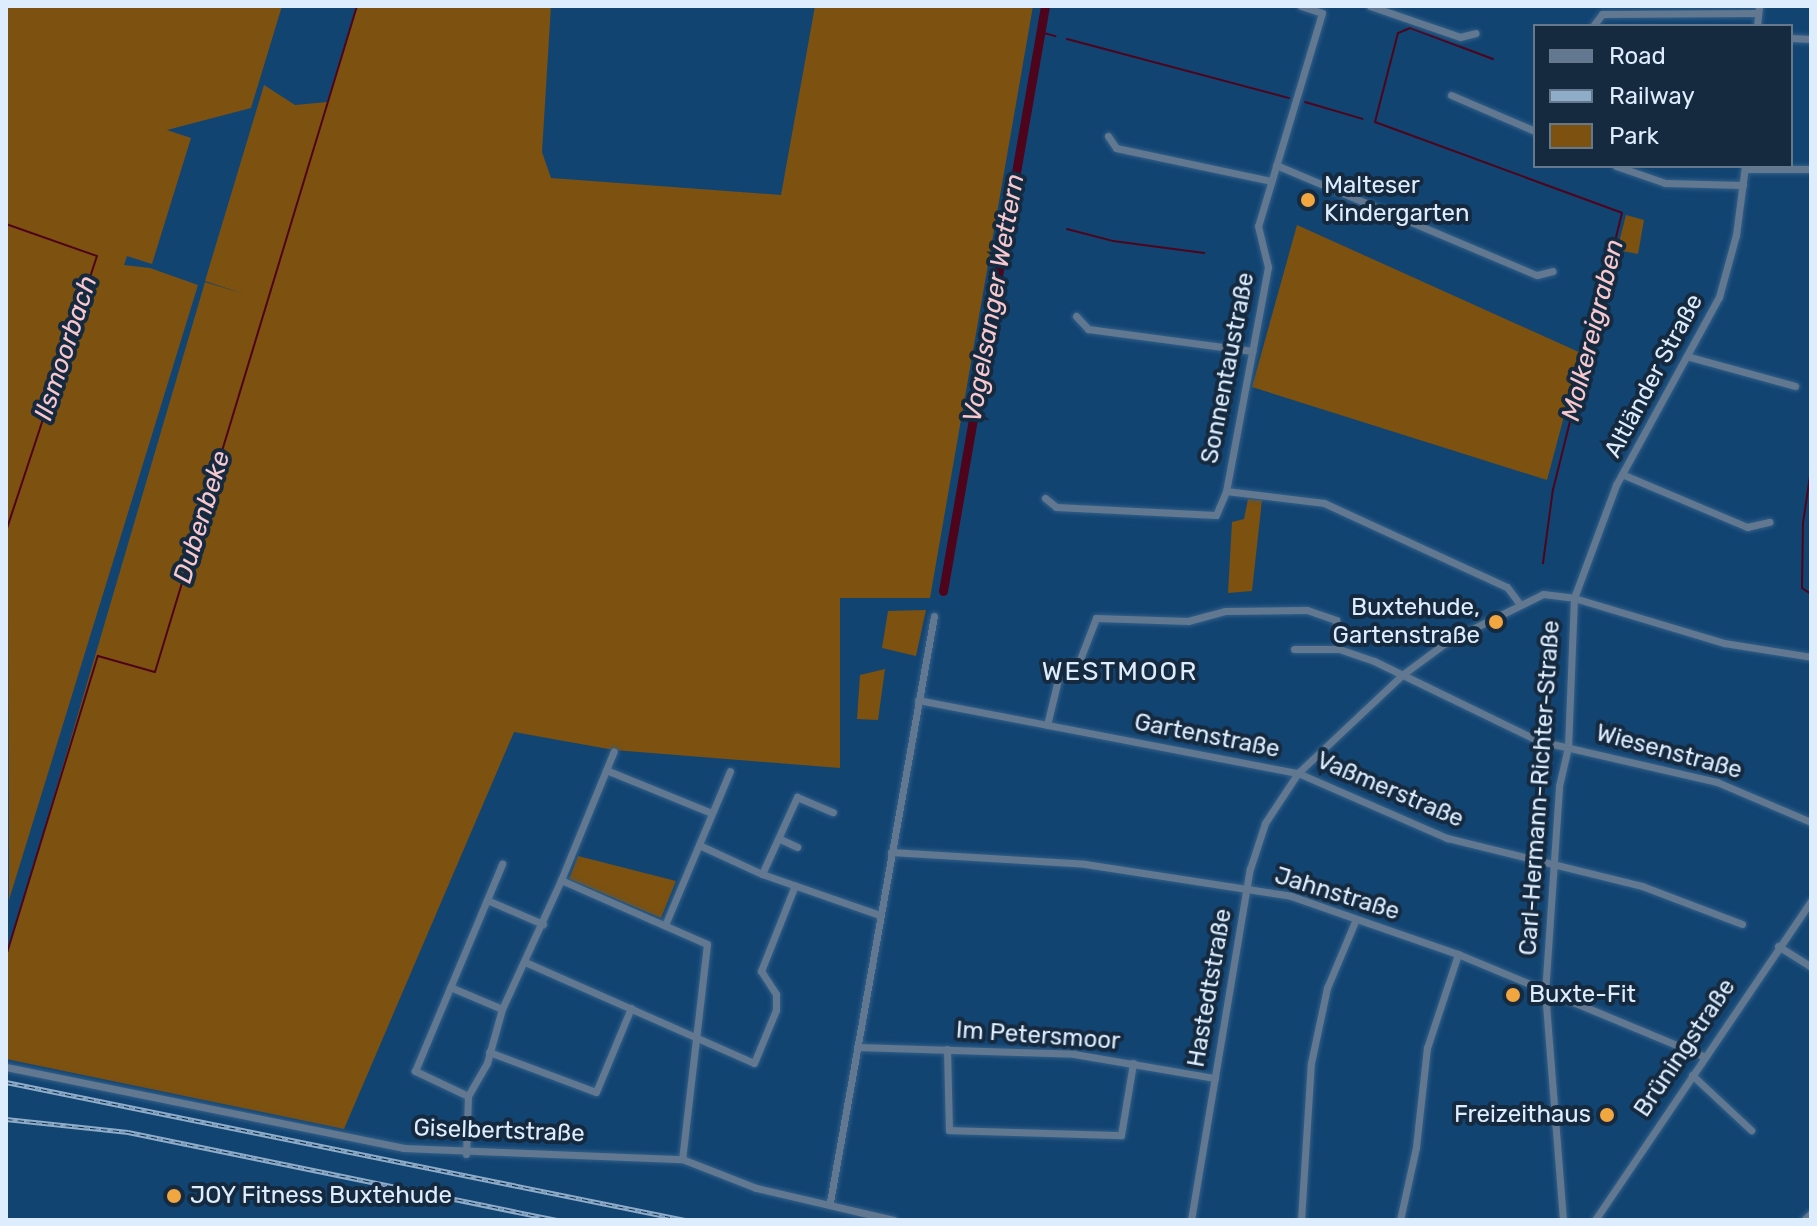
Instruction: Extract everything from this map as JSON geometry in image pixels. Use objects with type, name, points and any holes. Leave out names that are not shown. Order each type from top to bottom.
[{"type":"street","points":[[1108,136],[1116,148],[1271,181],[1324,10],[1301,6]]},
{"type":"street","points":[[1370,6],[1460,37],[1476,33]]},
{"type":"street","points":[[1594,24],[1602,14],[1758,9]]},
{"type":"street","points":[[1451,95],[1533,130]]},
{"type":"street","points":[[1276,165],[1537,275],[1553,271]]},
{"type":"street","points":[[1622,168],[1665,183],[1743,185]]},
{"type":"street","points":[[1745,168],[1811,169]]},
{"type":"street","name":"Altländer Straße","points":[[1574,598],[1624,475],[1655,411],[1690,357],[1727,276],[1745,168]]},
{"type":"street","name":"Sonnentaustraße","points":[[1271,181],[1260,221],[1268,267],[1226,491],[1324,503],[1507,587],[1520,604]]},
{"type":"street","points":[[1076,316],[1088,329],[1253,351]]},
{"type":"street","points":[[1690,357],[1795,386]]},
{"type":"street","points":[[1624,475],[1747,527],[1769,522]]},
{"type":"street","points":[[1045,498],[1056,507],[1216,515],[1226,491]]},
{"type":"street","name":"Gartenstraße","points":[[918,700],[1298,773],[1402,675],[1448,641],[1543,594],[1574,598],[1724,643],[1811,657]]},
{"type":"street","name":"Carl-Hermann-Richter-Straße","points":[[1563,1220],[1545,993],[1559,786],[1568,747],[1574,598]]},
{"type":"street","points":[[1047,725],[1061,667],[1079,662],[1096,618],[1188,621],[1232,610],[1307,610],[1336,620],[1339,649]]},
{"type":"street","points":[[830,1202],[934,616]]},
{"type":"street","name":"Wiesenstraße","points":[[1294,649],[1339,649],[1402,675],[1539,741],[1717,782],[1811,822]]},
{"type":"street","points":[[466,1154],[468,1096],[489,1052],[502,1009],[543,924],[614,751]]},
{"type":"street","points":[[606,770],[712,813]]},
{"type":"street","points":[[665,925],[730,771]]},
{"type":"street","name":"Vaßmerstraße","points":[[1298,773],[1447,838],[1642,886],[1742,924]]},
{"type":"street","name":"Hastedtstraße","points":[[1191,1220],[1247,890],[1265,823],[1298,773]]},
{"type":"street","points":[[762,874],[797,797],[833,812]]},
{"type":"street","points":[[780,839],[797,847]]},
{"type":"street","points":[[699,845],[762,874],[880,915]]},
{"type":"street","name":"Jahnstraße","points":[[891,852],[1085,864],[1291,896],[1458,954],[1545,993],[1703,1056]]},
{"type":"street","points":[[468,1096],[415,1071],[502,864]]},
{"type":"street","points":[[561,880],[707,944],[682,1159]]},
{"type":"street","points":[[525,962],[695,1040],[754,1063],[776,1010],[776,994],[761,971],[795,885]]},
{"type":"street","points":[[487,900],[543,924]]},
{"type":"street","name":"Brüningstraße","points":[[1595,1220],[1703,1056],[1811,901]]},
{"type":"street","points":[[1301,1220],[1311,1063],[1327,988],[1356,919]]},
{"type":"street","points":[[1778,946],[1811,967]]},
{"type":"street","points":[[1400,1220],[1416,1147],[1427,1048],[1458,954]]},
{"type":"street","points":[[450,987],[502,1009]]},
{"type":"street","points":[[489,1052],[596,1092],[631,1008]]},
{"type":"street","name":"Im Petersmoor","points":[[857,1047],[1074,1054],[1215,1078]]},
{"type":"street","points":[[947,1049],[949,1130],[1121,1135],[1133,1063]]},
{"type":"street","name":"Giselbertstraße","points":[[6,1067],[403,1148],[466,1154],[682,1159],[756,1188],[830,1202],[893,1220]]},
{"type":"street","points":[[1692,1075],[1751,1130]]},
{"type":"street","points":[[1804,1220],[1811,1213]]},
{"type":"green space","points":[[6,6],[282,6],[251,108],[167,130],[191,138],[152,264],[127,256],[124,265],[150,268],[198,285],[9,900]]},
{"type":"green space","points":[[357,6],[551,6],[542,152],[551,178],[781,195],[815,6],[1033,6],[930,598],[840,598],[840,768],[614,750],[514,732],[344,1129],[6,1059],[6,959],[205,282],[244,294],[205,281],[264,85],[295,105],[327,102]]},
{"type":"green space","points":[[1626,215],[1644,220],[1638,254],[1617,250]]},
{"type":"green space","points":[[1297,225],[1581,353],[1547,480],[1252,387]]},
{"type":"green space","points":[[1248,499],[1262,500],[1252,591],[1228,593],[1232,522],[1244,519]]},
{"type":"green space","points":[[926,610],[916,656],[882,648],[888,611]]},
{"type":"green space","points":[[885,669],[878,720],[857,719],[860,675]]},
{"type":"green space","points":[[578,856],[676,881],[661,918],[569,879]]},
{"type":"waterway","name":"Dubenbeke","points":[[6,956],[98,656],[155,672],[357,6]]},
{"type":"waterway","name":"Vogelsanger Wettern","points":[[943,591],[1045,6]]},
{"type":"waterway","name":"Molkereigraben","points":[[1493,59],[1410,28],[1398,33],[1375,122],[1622,213],[1553,489],[1543,563]]},
{"type":"waterway","name":"Molkereigraben","points":[[1040,32],[1055,36]]},
{"type":"waterway","name":"Molkereigraben","points":[[1067,39],[1289,98]]},
{"type":"waterway","name":"Molkereigraben","points":[[1305,102],[1363,119]]},
{"type":"waterway","name":"Ilsmoorbach","points":[[6,224],[97,256],[6,531]]},
{"type":"waterway","points":[[1067,229],[1113,241],[1204,253]]},
{"type":"waterway","points":[[1811,469],[1803,523],[1802,588],[1811,594]]},
{"type":"railway","points":[[6,1082],[685,1220]]},
{"type":"railway","points":[[6,1119],[128,1132],[557,1220]]},
{"type":"place","name":"Malteser Kindergarten","points":[[1308,200]]},
{"type":"place","name":"Buxtehude, Gartenstraße","points":[[1496,622]]},
{"type":"place","name":"Buxte-Fit","points":[[1513,995]]},
{"type":"place","name":"Freizeithaus","points":[[1607,1115]]},
{"type":"place","name":"JOY Fitness Buxtehude","points":[[174,1196]]},
{"type":"district","name":"WESTMOOR","points":[[1120,672]]}]
